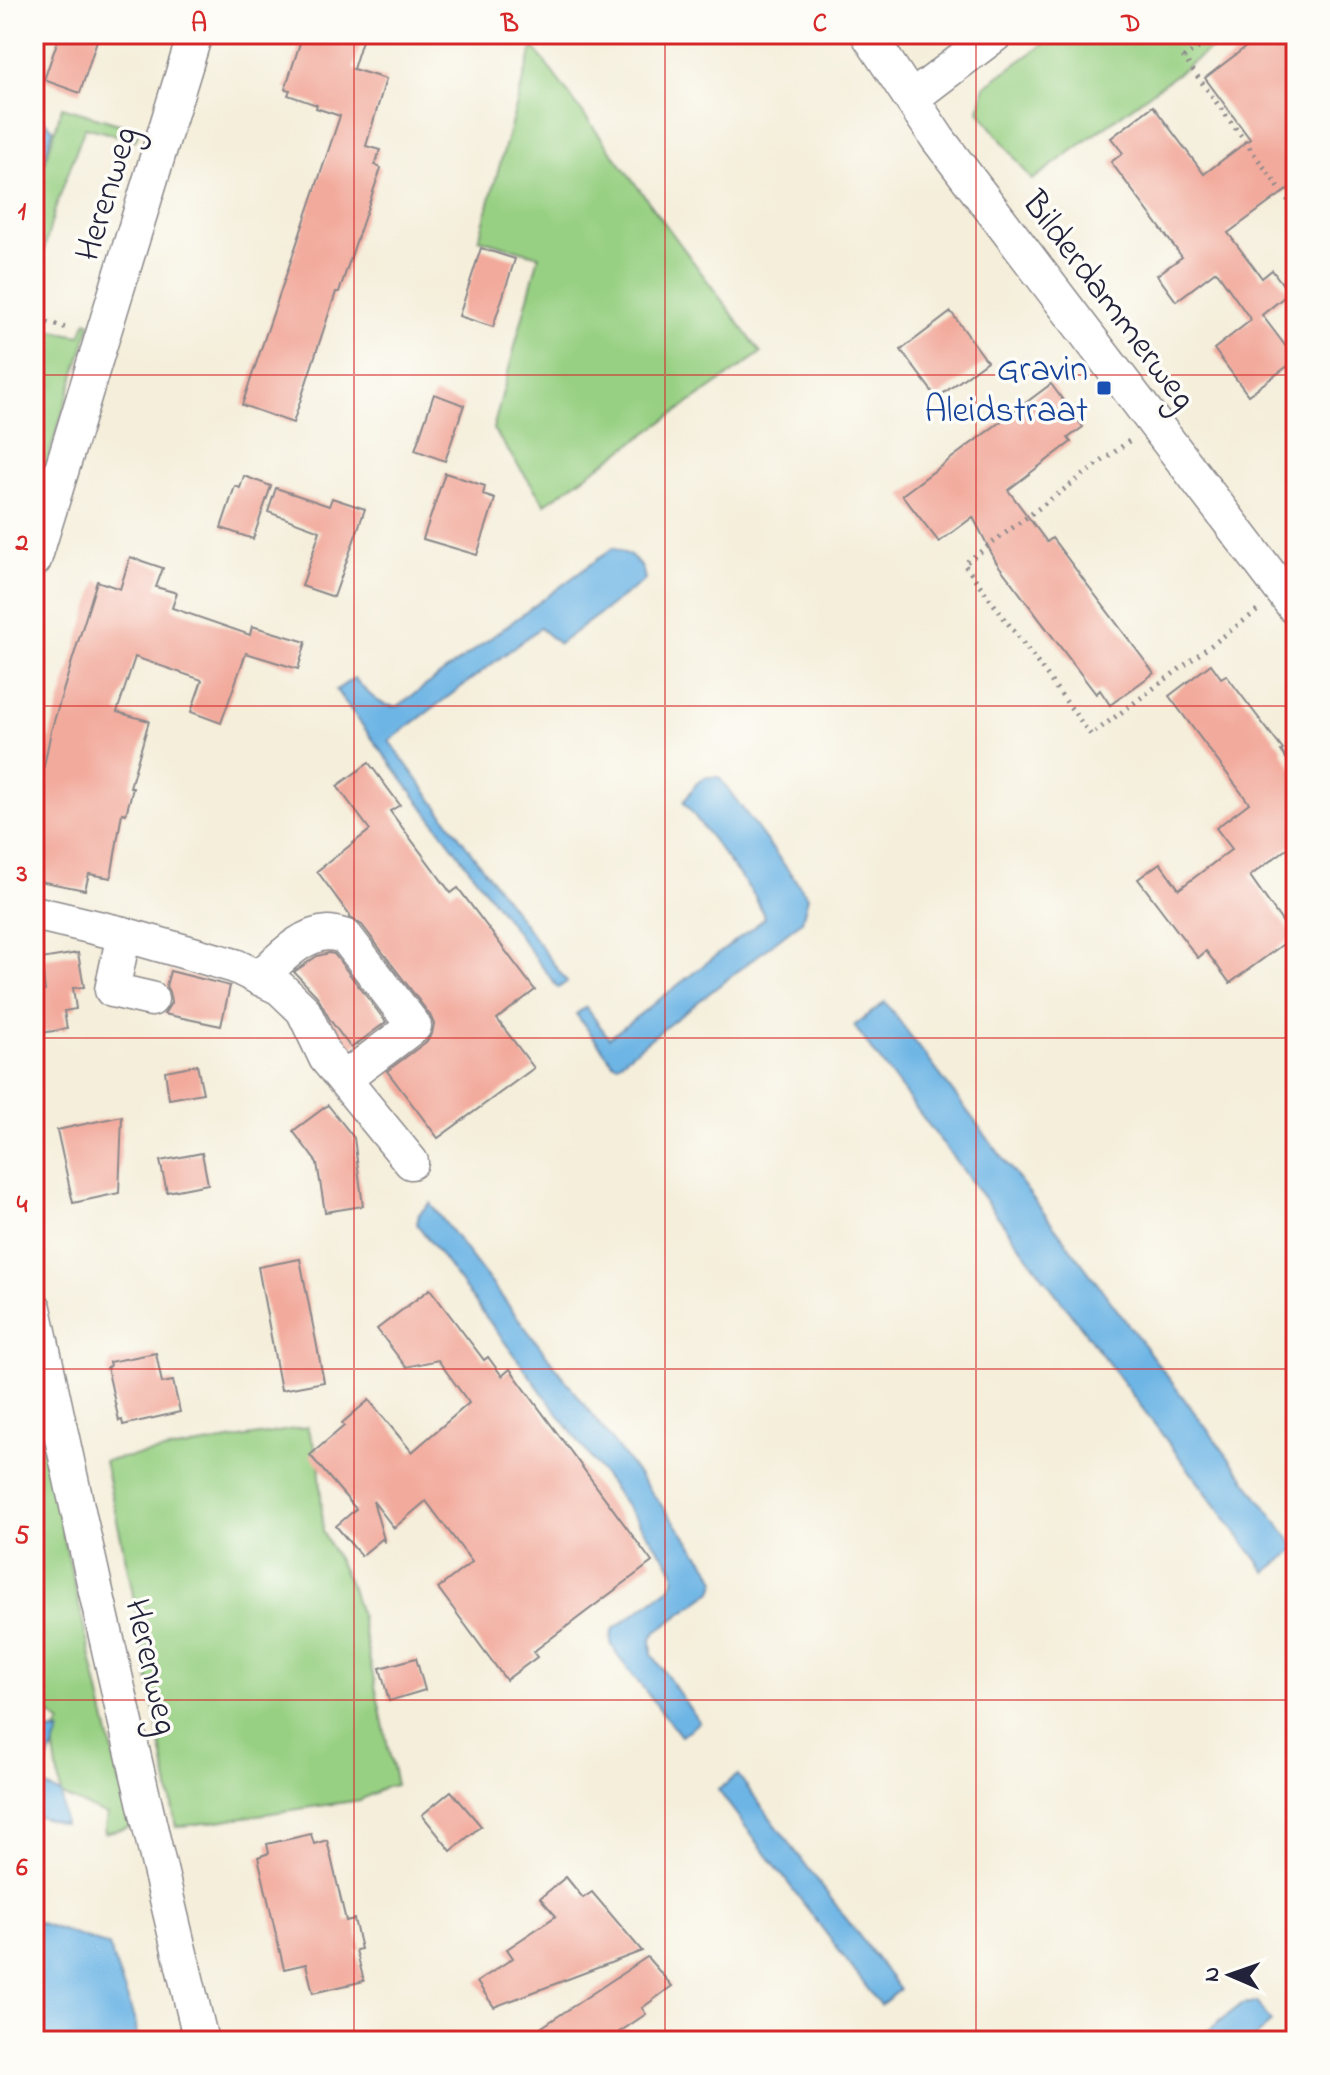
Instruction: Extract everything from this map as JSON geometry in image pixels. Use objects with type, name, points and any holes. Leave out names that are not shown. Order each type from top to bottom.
[{"type":"street","name":"Herenweg","points":[[34,560],[195,34]]},
{"type":"street","name":"Bilderdammerweg","points":[[868,34],[938,139],[1176,473],[1242,561],[1296,609]]},
{"type":"street","points":[[912,98],[996,34]]},
{"type":"street","points":[[34,913],[124,934],[235,966],[280,988],[303,1010],[326,1058],[411,1162]]},
{"type":"street","points":[[259,978],[295,947],[315,935],[330,933],[346,937],[414,1026],[344,1079]]},
{"type":"street","points":[[124,934],[112,990],[151,999]]},
{"type":"street","name":"Herenweg","points":[[34,1308],[149,1828],[201,2041]]},
{"type":"path","points":[[1218,34],[1184,58],[1296,211]]},
{"type":"path","points":[[40,320],[79,331]]},
{"type":"path","points":[[1130,441],[964,564],[1091,735],[1261,608]]},
{"type":"green space","points":[[1058,34],[1231,34],[1032,180],[979,111],[985,86]]},
{"type":"green space","points":[[533,46],[761,353],[545,504],[493,429],[539,256],[479,239]]},
{"type":"green space","points":[[62,107],[139,130],[135,140],[85,127],[55,209],[34,287],[34,199]]},
{"type":"green space","points":[[87,321],[91,323],[34,502],[34,421],[50,346],[44,342],[47,330],[80,336]]},
{"type":"green space","points":[[34,1409],[130,1827],[104,1833],[107,1815],[61,1795],[52,1736],[61,1723],[50,1715],[39,1730],[34,1730]]},
{"type":"green space","points":[[307,1427],[319,1458],[323,1532],[352,1588],[360,1614],[396,1785],[360,1800],[176,1827],[130,1579],[104,1461]]},
{"type":"water","points":[[34,111],[53,129],[34,194]]},
{"type":"water","points":[[613,548],[638,563],[645,580],[559,644],[540,628],[389,741],[567,982],[558,988],[336,690],[354,678],[379,701],[398,706]]},
{"type":"water","points":[[705,777],[719,777],[808,897],[802,921],[618,1064],[613,1063],[576,1014],[586,1007],[609,1038],[765,918],[754,895],[684,802]]},
{"type":"water","points":[[885,1002],[1296,1547],[1266,1572],[854,1026]]},
{"type":"water","points":[[430,1203],[711,1570],[716,1581],[712,1591],[656,1632],[651,1639],[652,1654],[699,1722],[681,1736],[617,1655],[611,1643],[612,1630],[671,1587],[674,1570],[417,1224],[419,1214]]},
{"type":"water","points":[[60,1731],[42,1776],[42,1785],[61,1794],[64,1824],[34,1815],[34,1732]]},
{"type":"water","points":[[738,1775],[900,1990],[880,2005],[718,1790]]},
{"type":"water","points":[[34,1921],[109,1946],[136,2024],[137,2041],[34,2041]]},
{"type":"water","points":[[1257,2002],[1271,2022],[1251,2041],[1195,2041],[1242,2004]]},
{"type":"building","points":[[60,34],[99,34],[80,93],[44,80]]},
{"type":"building","points":[[303,34],[364,34],[353,69],[386,79],[366,146],[380,150],[375,165],[381,168],[293,423],[242,405],[340,116],[288,95],[290,90],[285,89]]},
{"type":"building","points":[[1263,34],[1285,34],[1296,49],[1296,183],[1228,233],[1262,278],[1272,270],[1289,293],[1262,315],[1296,360],[1248,395],[1214,349],[1251,320],[1216,271],[1176,301],[1157,275],[1182,257],[1111,162],[1123,153],[1111,138],[1153,106],[1204,174],[1250,139],[1205,78]]},
{"type":"building","points":[[481,248],[515,259],[493,327],[459,316]]},
{"type":"building","points":[[951,312],[987,361],[937,398],[901,350]]},
{"type":"building","points":[[1051,384],[1083,427],[1068,438],[1071,442],[1008,490],[1047,542],[1052,538],[1154,673],[1110,705],[1100,690],[1096,694],[996,562],[973,517],[939,542],[902,495]]},
{"type":"building","points":[[434,394],[464,405],[445,461],[415,450]]},
{"type":"building","points":[[445,473],[485,486],[483,495],[495,499],[477,555],[423,539]]},
{"type":"building","points":[[244,476],[271,486],[253,539],[221,528],[235,486],[240,488]]},
{"type":"building","points":[[276,488],[329,506],[332,498],[365,509],[334,597],[302,586],[320,531],[268,512]]},
{"type":"building","points":[[130,557],[163,568],[156,587],[177,593],[172,608],[250,635],[252,626],[306,642],[298,669],[246,653],[221,723],[191,712],[202,680],[135,657],[117,712],[149,721],[130,787],[133,788],[126,814],[122,813],[111,878],[89,874],[85,890],[34,880],[34,817],[51,731],[97,581],[120,589]]},
{"type":"building","points":[[1211,664],[1221,678],[1226,675],[1283,750],[1296,773],[1296,842],[1250,876],[1293,937],[1230,983],[1206,951],[1198,958],[1138,879],[1160,863],[1179,889],[1232,849],[1216,828],[1249,803],[1169,696]]},
{"type":"building","points":[[369,763],[400,805],[390,811],[451,893],[458,888],[535,990],[497,1019],[534,1068],[438,1138],[387,1071],[426,1042],[434,1024],[430,1015],[362,925],[349,917],[317,871],[370,830],[337,786]]},
{"type":"building","points":[[78,953],[84,987],[73,988],[76,1009],[64,1011],[67,1029],[34,1034],[34,993],[45,991],[41,959]]},
{"type":"building","points":[[334,954],[386,1022],[351,1048],[317,996],[294,972],[317,956]]},
{"type":"building","points":[[170,971],[230,986],[221,1026],[164,1014],[171,1003],[166,986]]},
{"type":"building","points":[[197,1065],[203,1093],[169,1099],[165,1071]]},
{"type":"building","points":[[328,1105],[354,1138],[363,1206],[325,1212],[317,1163],[293,1131]]},
{"type":"building","points":[[122,1116],[119,1193],[73,1203],[57,1130]]},
{"type":"building","points":[[202,1153],[208,1184],[167,1192],[160,1161]]},
{"type":"building","points":[[300,1259],[324,1382],[281,1390],[258,1267]]},
{"type":"building","points":[[430,1289],[484,1360],[488,1357],[502,1376],[510,1369],[652,1562],[533,1652],[537,1657],[506,1680],[438,1588],[472,1562],[426,1501],[394,1528],[373,1501],[385,1543],[382,1539],[361,1556],[336,1526],[356,1509],[310,1455],[369,1400],[412,1452],[469,1403],[438,1360],[406,1367],[377,1329]]},
{"type":"building","points":[[156,1353],[162,1383],[173,1381],[180,1412],[123,1425],[122,1420],[119,1421],[107,1367],[110,1366],[109,1362]]},
{"type":"building","points":[[416,1658],[425,1690],[389,1701],[380,1668]]},
{"type":"building","points":[[451,1791],[481,1826],[451,1851],[422,1815]]},
{"type":"building","points":[[311,1834],[314,1844],[327,1840],[346,1921],[354,1919],[361,1949],[356,1950],[364,1981],[313,1993],[306,1964],[284,1969],[258,1857],[269,1853],[267,1844]]},
{"type":"building","points":[[566,1877],[583,1898],[592,1892],[642,1951],[494,2007],[477,1982],[513,1958],[507,1949],[556,1916],[540,1898]]},
{"type":"building","points":[[647,1957],[672,1986],[642,2008],[646,2014],[606,2041],[521,2041]]},
{"type":"place","name":"Gravin Aleidstraat","points":[[1104,388]]}]
